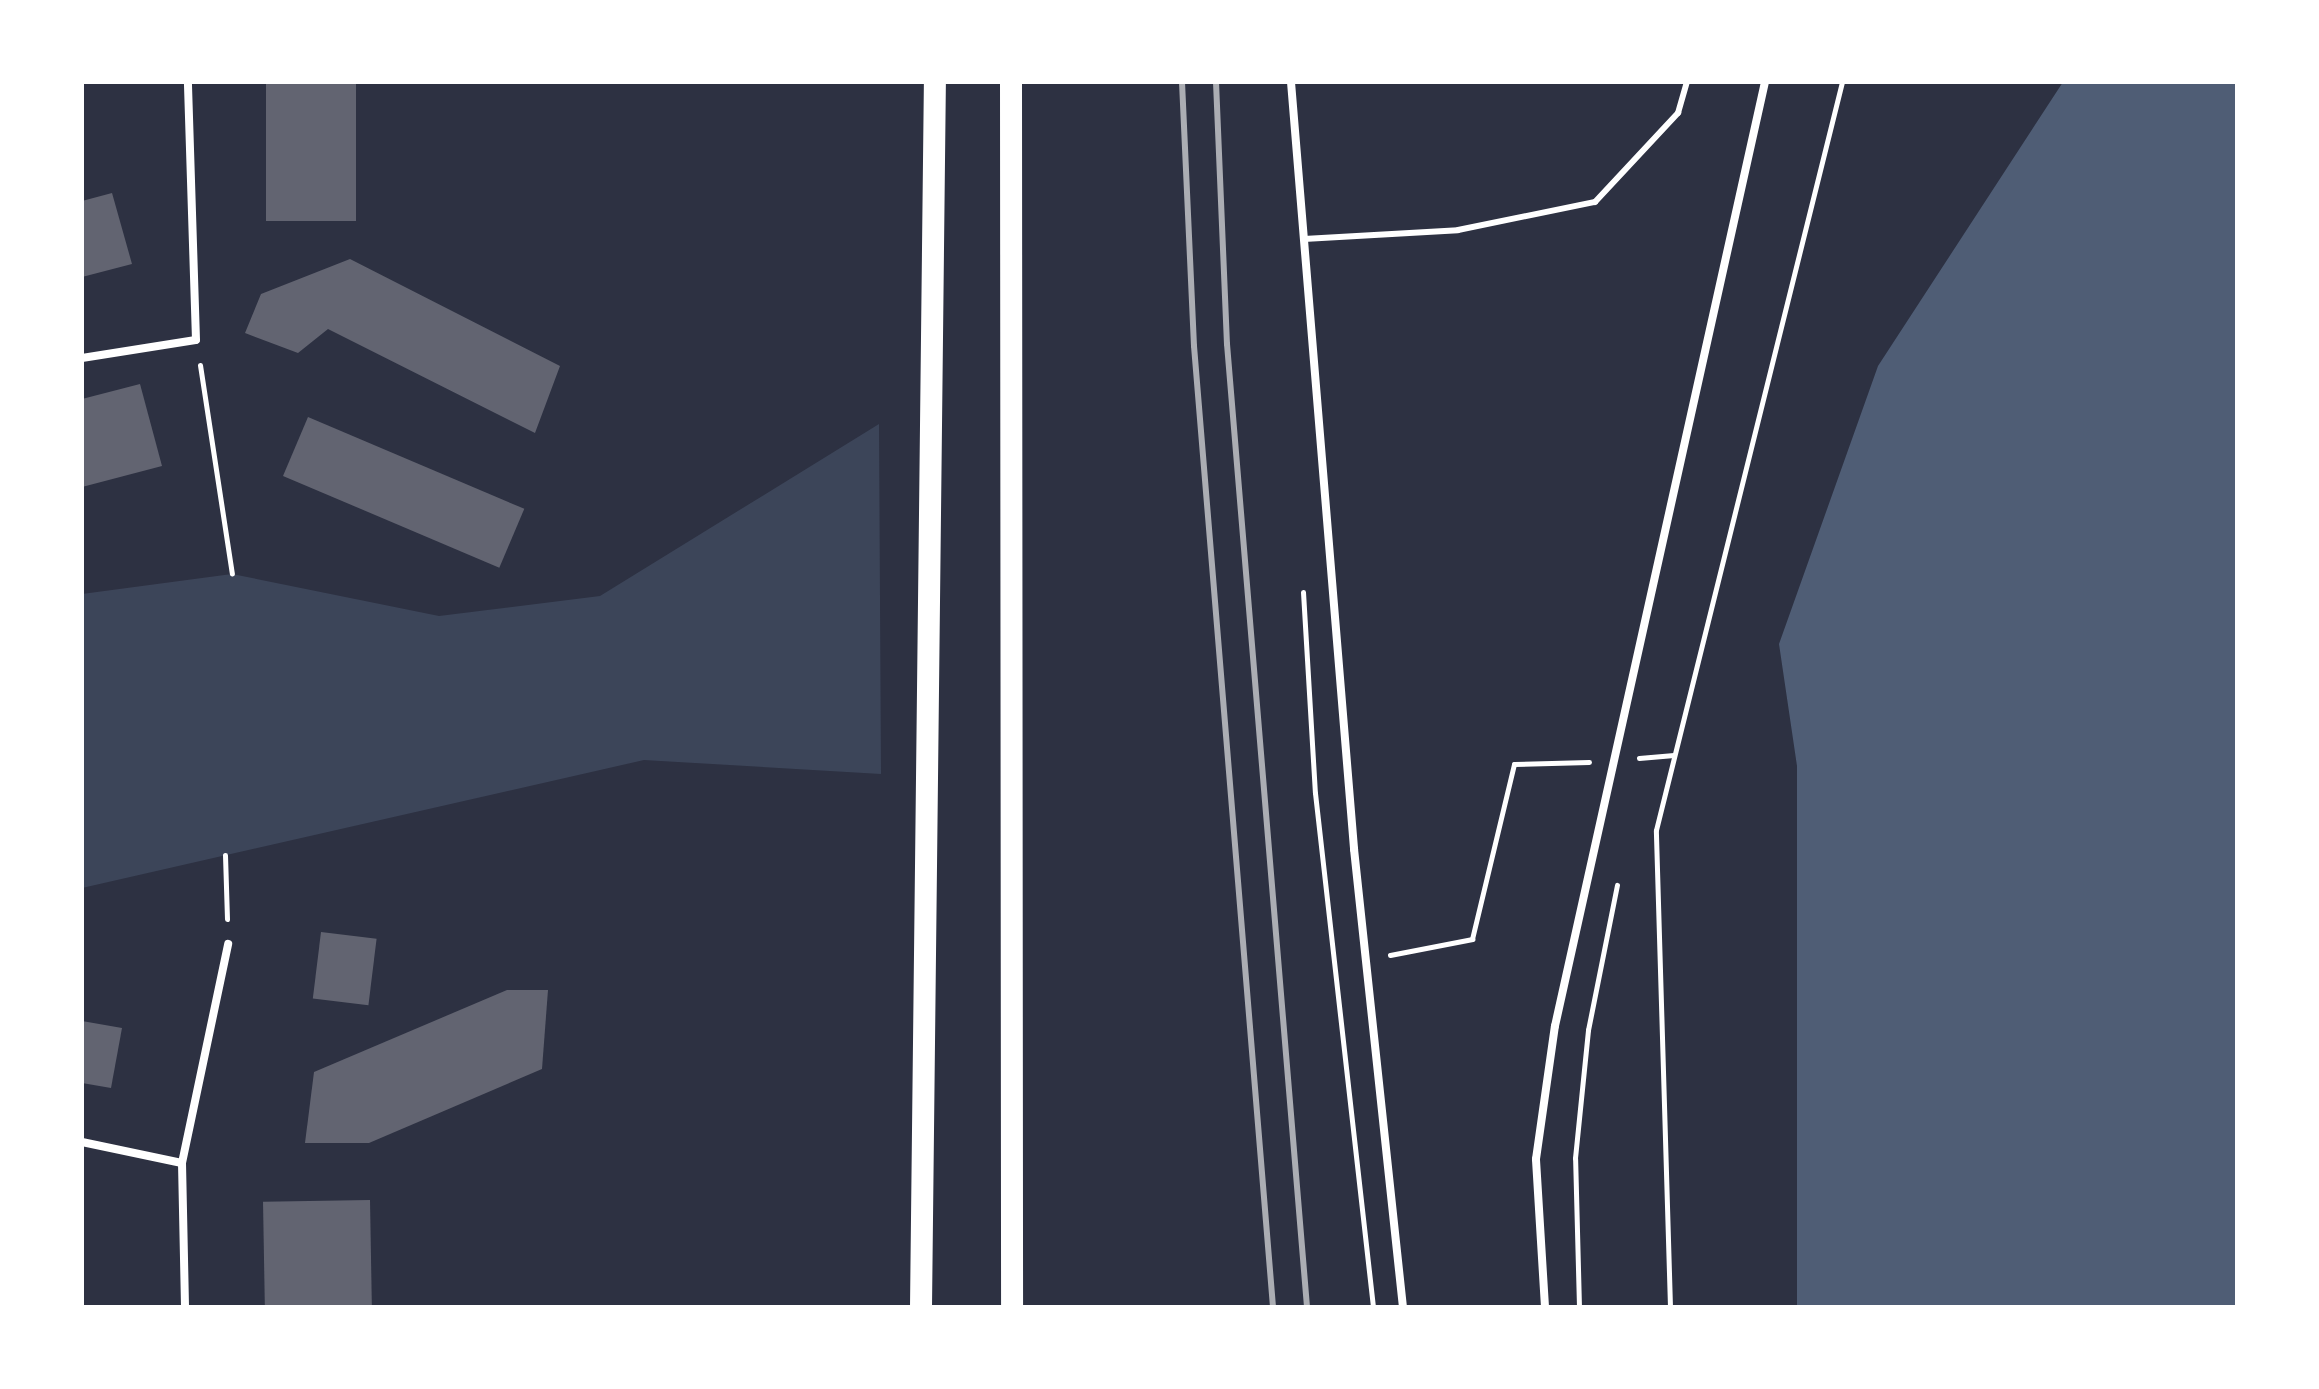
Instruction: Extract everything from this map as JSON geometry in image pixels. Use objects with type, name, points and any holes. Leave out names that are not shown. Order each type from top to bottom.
[{"type":"highway","points":[[921,1307],[935,82]]},
{"type":"highway","points":[[1011,82],[1012,1307]]},
{"type":"street","points":[[82,358],[196,340],[188,82]]},
{"type":"street","points":[[1291,82],[1366,959],[1403,1307]]},
{"type":"street","points":[[1545,1307],[1536,1159],[1555,1026],[1765,82]]},
{"type":"street","points":[[185,1307],[182,1163],[228,944]]},
{"type":"street","points":[[82,1142],[182,1163]]},
{"type":"lane","points":[[1304,239],[1458,230],[1595,202],[1678,113],[1687,82]]},
{"type":"path","points":[[1670,1307],[1656,830],[1842,82]]},
{"type":"path","points":[[196,340],[232,574]]},
{"type":"path","points":[[1638,773],[1641,758]]},
{"type":"path","points":[[1366,959],[1472,939],[1514,764]]},
{"type":"path","points":[[225,855],[228,944]]},
{"type":"path","points":[[1579,1307],[1575,1158],[1588,1030],[1618,879]]},
{"type":"shaded area","points":[[2063,82],[2237,82],[2237,1307],[1797,1307],[1797,766],[1779,644],[1878,366]]},
{"type":"shaded area","points":[[879,424],[881,774],[644,760],[82,888],[82,594],[232,574],[439,616],[600,596]]},
{"type":"building","points":[[266,82],[356,82],[356,221],[266,221]]},
{"type":"building","points":[[112,193],[132,264],[82,277],[82,201]]},
{"type":"building","points":[[350,259],[560,366],[535,433],[328,329],[298,353],[245,333],[261,294]]},
{"type":"building","points":[[140,384],[162,466],[82,487],[82,399]]},
{"type":"building","points":[[308,417],[524,509],[499,568],[283,476]]},
{"type":"building","points":[[321,932],[377,939],[368,1005],[313,999]]},
{"type":"building","points":[[507,990],[548,990],[542,1069],[369,1143],[305,1143],[314,1072]]},
{"type":"building","points":[[82,1021],[122,1028],[111,1088],[82,1083]]},
{"type":"building","points":[[370,1200],[372,1307],[265,1307],[263,1202]]},
{"type":"railway","points":[[1182,82],[1194,346],[1273,1307]]},
{"type":"railway","points":[[1216,82],[1227,344],[1307,1307]]}]
